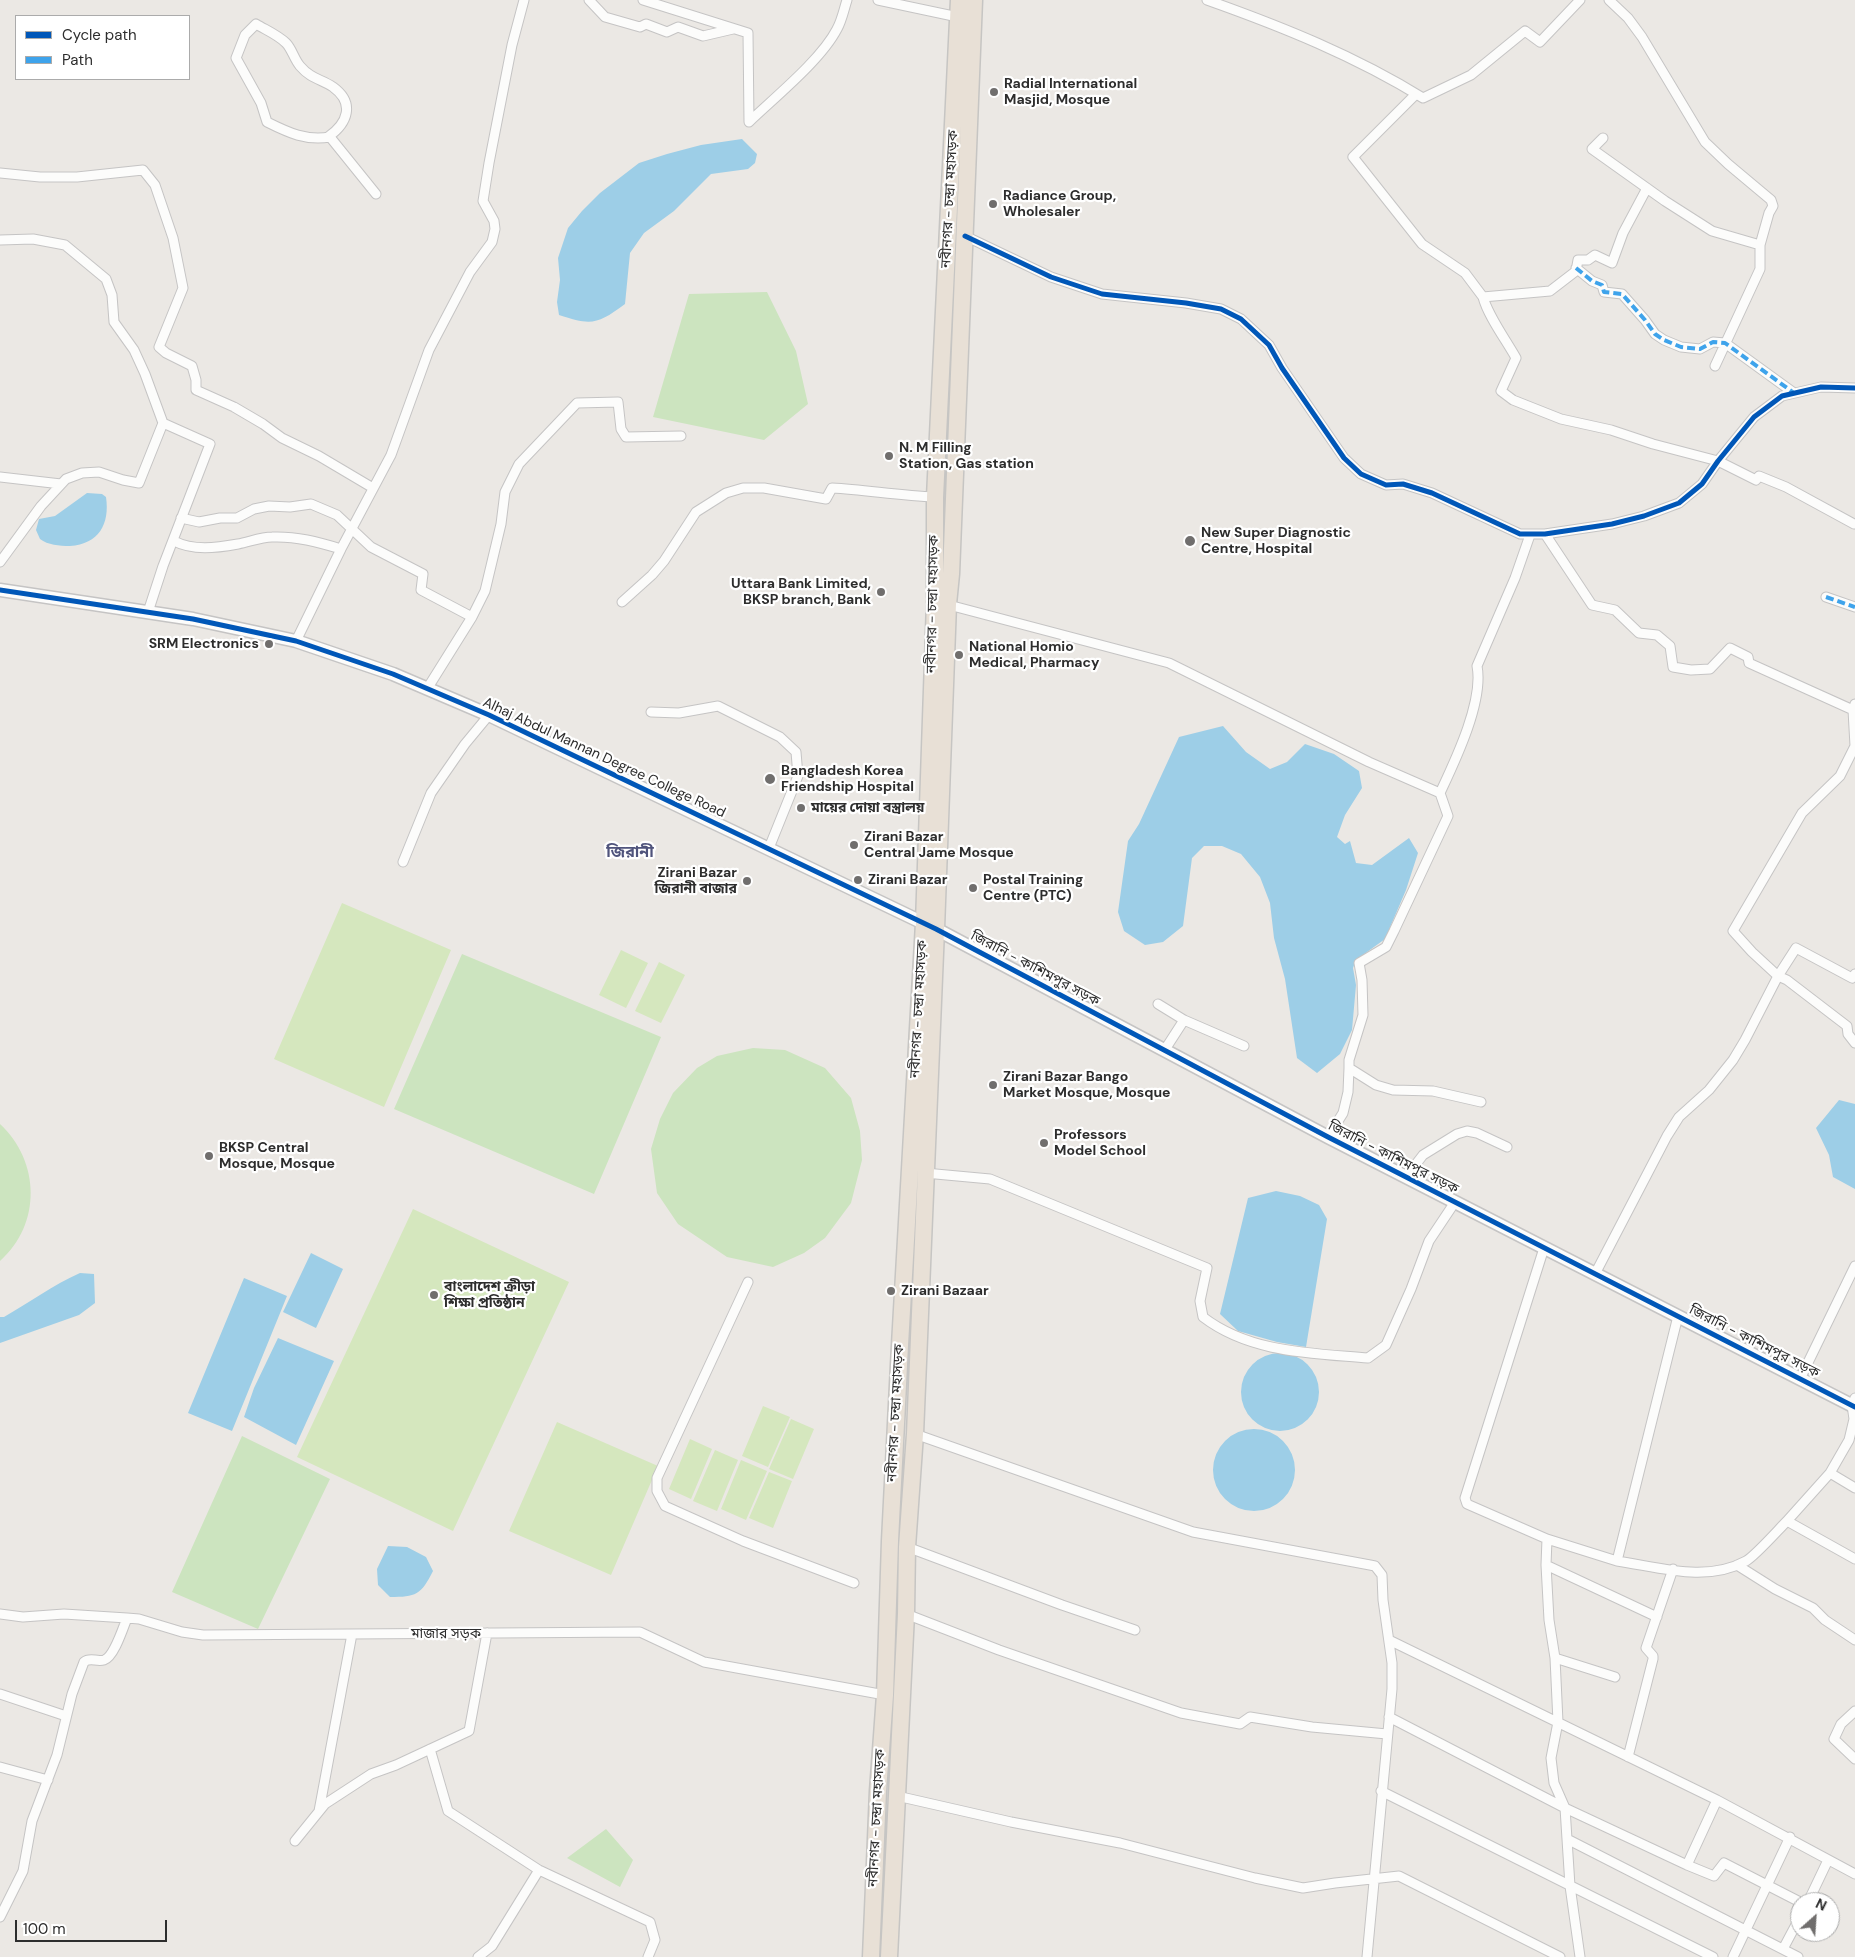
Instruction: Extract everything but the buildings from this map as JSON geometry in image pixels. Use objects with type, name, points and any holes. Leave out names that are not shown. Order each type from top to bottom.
[{"type":"highway","name":"নবীনগর - চন্দ্রা মহাসড়ক","points":[[889,1957],[915,1434],[925,1173],[930,926],[941,603],[935,497],[959,0]]},
{"type":"highway","name":"নবীনগর - চন্দ্রা মহাসড়ক","points":[[941,603],[951,564],[974,0]]},
{"type":"highway","name":"নবীনগর - চন্দ্রা মহাসড়ক","points":[[871,1957],[878,1791],[885,1695],[890,1541],[900,1345],[930,926]]},
{"type":"street","points":[[296,641],[351,529],[391,455],[430,350],[470,272],[492,242],[495,229],[494,221],[483,201],[488,163],[510,54],[524,0]]},
{"type":"street","points":[[588,0],[605,17],[640,27],[646,24],[667,32],[678,27],[703,36],[734,29]]},
{"type":"street","points":[[643,0],[748,33],[749,122],[801,73],[828,43],[838,29],[847,0]]},
{"type":"street","points":[[878,0],[958,17]]},
{"type":"street","points":[[1207,0],[1277,24],[1386,76],[1423,98],[1471,75],[1525,32],[1540,42],[1580,0]]},
{"type":"street","points":[[1609,0],[1628,18],[1642,37],[1705,142],[1771,200],[1773,206],[1769,213],[1760,245],[1760,269],[1715,366]]},
{"type":"street","points":[[328,137],[340,129],[344,120],[347,109],[343,97],[332,86],[315,79],[300,66],[286,43],[256,24],[245,35],[236,58],[261,103],[267,122],[288,132],[315,139],[330,137],[376,194]]},
{"type":"street","points":[[1416,94],[1352,157],[1422,244],[1465,273],[1483,296],[1486,308],[1516,358],[1501,391],[1513,400],[1561,419],[1611,430],[1718,461],[1756,480],[1759,476],[1786,487],[1854,524]]},
{"type":"street","points":[[1603,138],[1592,149],[1647,188],[1712,230],[1760,245]]},
{"type":"street","points":[[0,173],[40,177],[77,177],[143,170],[155,185],[173,238],[183,288],[160,347],[166,353],[192,366],[196,380],[196,390],[263,424],[282,438],[319,456],[373,488]]},
{"type":"street","points":[[1483,296],[1550,291],[1576,271],[1578,260],[1588,260],[1595,255],[1612,263],[1624,233],[1647,188]]},
{"type":"street","points":[[965,236],[1051,277],[1102,294],[1186,303],[1221,309],[1241,319],[1269,345],[1282,368],[1344,458],[1361,474],[1386,485],[1403,484],[1432,493],[1520,534],[1545,534],[1612,524],[1644,516],[1679,503],[1702,484],[1754,417],[1782,396],[1820,387],[1855,388]]},
{"type":"street","points":[[0,240],[33,239],[65,245],[106,279],[112,295],[114,322],[138,358],[163,422],[139,483],[98,472],[82,473],[66,479],[41,506],[0,562]]},
{"type":"street","points":[[1576,268],[1592,281],[1602,285],[1604,292],[1622,294],[1660,338],[1687,348],[1700,349],[1713,342],[1725,343],[1794,394]]},
{"type":"street","points":[[427,689],[472,617],[485,592],[501,524],[505,492],[519,464],[577,403],[618,402],[621,429],[626,437],[681,436]]},
{"type":"street","points":[[148,612],[181,518],[210,444],[163,422]]},
{"type":"street","points":[[0,477],[61,484]]},
{"type":"street","points":[[622,602],[652,575],[664,561],[696,512],[726,493],[743,488],[764,488],[826,499],[832,488],[903,496],[935,497]]},
{"type":"street","points":[[181,518],[199,522],[220,518],[237,518],[254,509],[269,506],[311,504],[337,515],[371,547],[423,574],[421,590],[472,617]]},
{"type":"street","points":[[1545,534],[1592,605],[1615,610],[1639,633],[1657,635],[1670,646],[1673,668],[1710,669],[1730,648],[1748,657],[1749,663],[1854,707],[1855,746],[1840,776],[1802,812],[1733,930],[1752,952],[1778,976],[1788,980],[1848,1026],[1848,1034],[1855,1043]]},
{"type":"street","points":[[1328,1137],[1343,1113],[1348,1092],[1349,1060],[1363,1015],[1362,980],[1358,963],[1386,947],[1448,816],[1440,793],[1477,701],[1479,676],[1477,666],[1515,578],[1530,535]]},
{"type":"street","points":[[174,541],[195,549],[237,544],[271,537],[315,540],[341,549]]},
{"type":"street","name":"Alhaj Abdul Mannan Degree College Road","points":[[0,590],[193,619],[296,641],[393,674],[489,715],[930,926]]},
{"type":"street","points":[[1826,596],[1855,607]]},
{"type":"street","points":[[941,603],[1169,663],[1369,762],[1440,793]]},
{"type":"street","points":[[651,712],[679,713],[718,706],[780,737],[796,752],[798,776],[769,848]]},
{"type":"street","points":[[403,862],[431,793],[464,744],[489,715]]},
{"type":"street","name":"জিরানি - কাশিমপুর সড়ক","points":[[930,926],[1328,1137],[1800,1379],[1854,1403]]},
{"type":"street","points":[[1595,1274],[1667,1136],[1679,1117],[1709,1090],[1733,1060],[1778,976],[1796,948],[1852,978],[1855,974]]},
{"type":"street","points":[[1158,1004],[1184,1020],[1244,1046]]},
{"type":"street","points":[[1164,1050],[1184,1020]]},
{"type":"street","points":[[1349,1068],[1376,1085],[1393,1090],[1433,1091],[1481,1102]]},
{"type":"street","points":[[1406,1177],[1423,1155],[1457,1134],[1467,1131],[1477,1133],[1507,1146]]},
{"type":"street","points":[[925,1173],[990,1179],[1207,1268],[1200,1301],[1203,1317],[1219,1329],[1277,1350],[1368,1358],[1386,1345],[1429,1242],[1454,1202]]},
{"type":"street","points":[[1544,1248],[1465,1498],[1467,1504],[1547,1539],[1618,1561],[1698,1573],[1722,1571],[1747,1561],[1787,1521],[1830,1473],[1849,1440],[1854,1420],[1854,1403]]},
{"type":"street","points":[[1800,1379],[1855,1266]]},
{"type":"street","points":[[748,1282],[657,1478],[657,1491],[665,1506],[743,1541],[854,1583]]},
{"type":"street","points":[[1618,1561],[1678,1316]]},
{"type":"street","points":[[915,1434],[1193,1532],[1375,1566],[1382,1574],[1383,1600],[1392,1663],[1368,1957]]},
{"type":"street","points":[[1830,1473],[1855,1488]]},
{"type":"street","points":[[1787,1521],[1855,1560]]},
{"type":"street","points":[[1547,1539],[1546,1565],[1549,1620],[1555,1658],[1558,1722],[1551,1758],[1554,1783],[1565,1808],[1570,1886],[1580,1957]]},
{"type":"street","points":[[908,1546],[1062,1605],[1135,1630]]},
{"type":"street","points":[[1546,1565],[1657,1617]]},
{"type":"street","points":[[1737,1565],[1776,1589],[1813,1608],[1825,1620],[1855,1640]]},
{"type":"street","points":[[1628,1757],[1654,1656],[1646,1648],[1673,1570]]},
{"type":"street","name":"মাজার সড়ক","points":[[0,1614],[23,1617],[64,1614],[127,1618],[202,1635],[640,1632],[704,1662],[885,1695]]},
{"type":"street","points":[[906,1614],[1008,1653],[1181,1712],[1240,1724],[1250,1717],[1312,1727],[1387,1734]]},
{"type":"street","points":[[0,1918],[23,1871],[32,1821],[61,1743],[66,1716],[84,1662],[89,1659],[103,1660],[109,1657],[127,1618]]},
{"type":"street","points":[[295,1841],[325,1804],[371,1774],[469,1731],[487,1633]]},
{"type":"street","points":[[319,1812],[352,1634]]},
{"type":"street","points":[[1389,1640],[1717,1800],[1855,1874]]},
{"type":"street","points":[[1555,1658],[1615,1677]]},
{"type":"street","points":[[0,1694],[66,1716]]},
{"type":"street","points":[[1855,1711],[1841,1724],[1834,1740],[1855,1759]]},
{"type":"street","points":[[1389,1717],[1565,1808],[1687,1865],[1714,1876],[1724,1863],[1790,1897]]},
{"type":"street","points":[[430,1749],[448,1812],[539,1870],[650,1922],[654,1940],[648,1957]]},
{"type":"street","points":[[0,1767],[48,1780]]},
{"type":"street","points":[[1381,1791],[1713,1957]]},
{"type":"street","points":[[897,1796],[1011,1822],[1120,1843],[1255,1878],[1303,1888],[1399,1876],[1560,1957]]},
{"type":"street","points":[[1687,1865],[1717,1800]]},
{"type":"street","points":[[1733,1957],[1790,1838]]},
{"type":"street","points":[[1567,1839],[1798,1957]]},
{"type":"street","points":[[1813,1892],[1828,1860]]},
{"type":"street","points":[[478,1957],[492,1946],[539,1870]]},
{"type":"street","points":[[1783,1949],[1790,1936]]},
{"type":"green space","points":[[767,292],[796,351],[808,404],[764,440],[653,417],[689,294]]},
{"type":"green space","points":[[342,903],[451,950],[384,1107],[274,1059]]},
{"type":"green space","points":[[621,950],[648,963],[626,1008],[599,995]]},
{"type":"green space","points":[[462,954],[661,1037],[594,1194],[394,1109]]},
{"type":"green space","points":[[659,962],[685,975],[661,1023],[635,1011]]},
{"type":"green space","points":[[753,1048],[785,1050],[825,1068],[851,1098],[860,1131],[862,1160],[851,1203],[825,1238],[804,1253],[773,1267],[727,1257],[678,1224],[657,1193],[651,1149],[660,1119],[673,1093],[697,1068],[717,1056]]},
{"type":"green space","points":[[0,1124],[13,1139],[23,1156],[29,1174],[31,1192],[29,1211],[23,1229],[14,1246],[0,1261]]},
{"type":"green space","points":[[413,1209],[569,1282],[453,1531],[297,1457]]},
{"type":"green space","points":[[763,1406],[790,1417],[768,1467],[742,1456]]},
{"type":"green space","points":[[791,1419],[814,1429],[793,1479],[769,1469]]},
{"type":"green space","points":[[557,1422],[658,1466],[611,1575],[509,1531]]},
{"type":"green space","points":[[242,1436],[330,1479],[258,1629],[172,1592]]},
{"type":"green space","points":[[690,1439],[712,1449],[691,1499],[669,1489]]},
{"type":"green space","points":[[715,1450],[738,1460],[717,1511],[693,1501]]},
{"type":"green space","points":[[741,1460],[767,1471],[746,1520],[721,1509]]},
{"type":"green space","points":[[769,1472],[792,1481],[773,1528],[749,1518]]},
{"type":"green space","points":[[606,1829],[633,1860],[620,1887],[567,1858]]},
{"type":"water","points":[[742,139],[757,154],[755,163],[748,169],[711,174],[674,211],[644,233],[630,253],[625,304],[608,316],[594,321],[579,321],[559,315],[557,302],[560,280],[558,258],[568,228],[600,193],[639,163],[701,145]]},
{"type":"water","points":[[87,493],[102,494],[106,497],[107,507],[104,524],[95,537],[80,544],[70,546],[54,545],[40,539],[36,530],[39,519],[55,516]]},
{"type":"water","points":[[1223,726],[1246,752],[1270,769],[1287,762],[1305,744],[1334,754],[1359,771],[1362,788],[1345,815],[1337,837],[1345,844],[1350,841],[1356,863],[1372,865],[1409,838],[1418,853],[1406,890],[1385,939],[1356,960],[1353,968],[1356,985],[1352,1030],[1340,1054],[1317,1073],[1297,1058],[1285,979],[1274,938],[1270,903],[1260,877],[1241,854],[1222,846],[1204,846],[1192,858],[1183,926],[1163,942],[1145,945],[1124,931],[1118,912],[1128,841],[1139,824],[1179,737]]},
{"type":"water","points":[[1839,1100],[1855,1104],[1855,1189],[1833,1177],[1829,1155],[1816,1128]]},
{"type":"water","points":[[1276,1191],[1300,1196],[1319,1205],[1327,1219],[1306,1347],[1277,1342],[1238,1331],[1220,1314],[1248,1198]]},
{"type":"water","points":[[311,1253],[343,1269],[316,1328],[283,1312]]},
{"type":"water","points":[[80,1273],[94,1274],[95,1303],[79,1315],[0,1343],[0,1317],[4,1317],[51,1288]]},
{"type":"water","points":[[244,1278],[287,1296],[232,1431],[188,1413]]},
{"type":"water","points":[[278,1338],[334,1361],[296,1445],[244,1417],[254,1388]]},
{"type":"water","points":[[1280,1353],[1295,1356],[1308,1364],[1316,1377],[1319,1392],[1316,1407],[1308,1420],[1295,1428],[1280,1431],[1265,1428],[1252,1420],[1244,1407],[1241,1392],[1244,1377],[1252,1364],[1265,1356]]},
{"type":"water","points":[[1254,1429],[1270,1432],[1283,1441],[1292,1454],[1295,1470],[1292,1486],[1283,1499],[1270,1508],[1254,1511],[1238,1508],[1225,1499],[1216,1486],[1213,1470],[1216,1454],[1225,1441],[1238,1432]]},
{"type":"water","points":[[388,1546],[407,1547],[426,1557],[433,1571],[425,1585],[417,1593],[390,1597],[378,1585],[377,1569]]},
{"type":"marked path","points":[[1576,268],[1592,281],[1602,285],[1604,292],[1622,294],[1655,334],[1664,340],[1681,347],[1700,349],[1713,342],[1725,343],[1794,393]]},
{"type":"marked path","points":[[1826,597],[1855,607]]},
{"type":"cycle path","points":[[965,236],[1051,277],[1102,294],[1186,303],[1221,309],[1241,319],[1269,345],[1282,368],[1344,458],[1361,474],[1386,485],[1403,484],[1432,493],[1520,534],[1545,534],[1612,524],[1644,516],[1679,503],[1702,484],[1754,417],[1782,396],[1821,387],[1855,388]]},
{"type":"cycle path","points":[[0,590],[193,619],[296,641],[393,674],[489,715],[936,929],[1328,1137],[1855,1407]]},
{"type":"place","name":"Radial International Masjid, Mosque","points":[[994,92]]},
{"type":"place","name":"Radiance Group, Wholesaler","points":[[993,204]]},
{"type":"place","name":"N. M Filling Station, Gas station","points":[[889,456]]},
{"type":"place","name":"New Super Diagnostic Centre, Hospital","points":[[1190,541]]},
{"type":"place","name":"Uttara Bank Limited, BKSP branch, Bank","points":[[881,592]]},
{"type":"place","name":"SRM Electronics","points":[[269,644]]},
{"type":"place","name":"National Homio Medical, Pharmacy","points":[[959,655]]},
{"type":"place","name":"Bangladesh Korea Friendship Hospital","points":[[770,779]]},
{"type":"place","name":"মায়ের দোয়া বস্ত্রালয়","points":[[801,808]]},
{"type":"place","name":"Zirani Bazar Central Jame Mosque","points":[[854,845]]},
{"type":"place","name":"Zirani Bazar","points":[[858,880]]},
{"type":"place","name":"Zirani Bazar জিরানী বাজার","points":[[747,881]]},
{"type":"place","name":"Postal Training Centre (PTC)","points":[[973,888]]},
{"type":"place","name":"Zirani Bazar Bango Market Mosque, Mosque","points":[[993,1085]]},
{"type":"place","name":"Professors Model School","points":[[1044,1143]]},
{"type":"place","name":"BKSP Central Mosque, Mosque","points":[[209,1156]]},
{"type":"place","name":"Zirani Bazaar","points":[[891,1291]]},
{"type":"place","name":"বাংলাদেশ ক্রীড়া শিক্ষা প্রতিষ্ঠান","points":[[434,1295]]},
{"type":"district","name":"জিরানী","points":[[630,853]]}]
